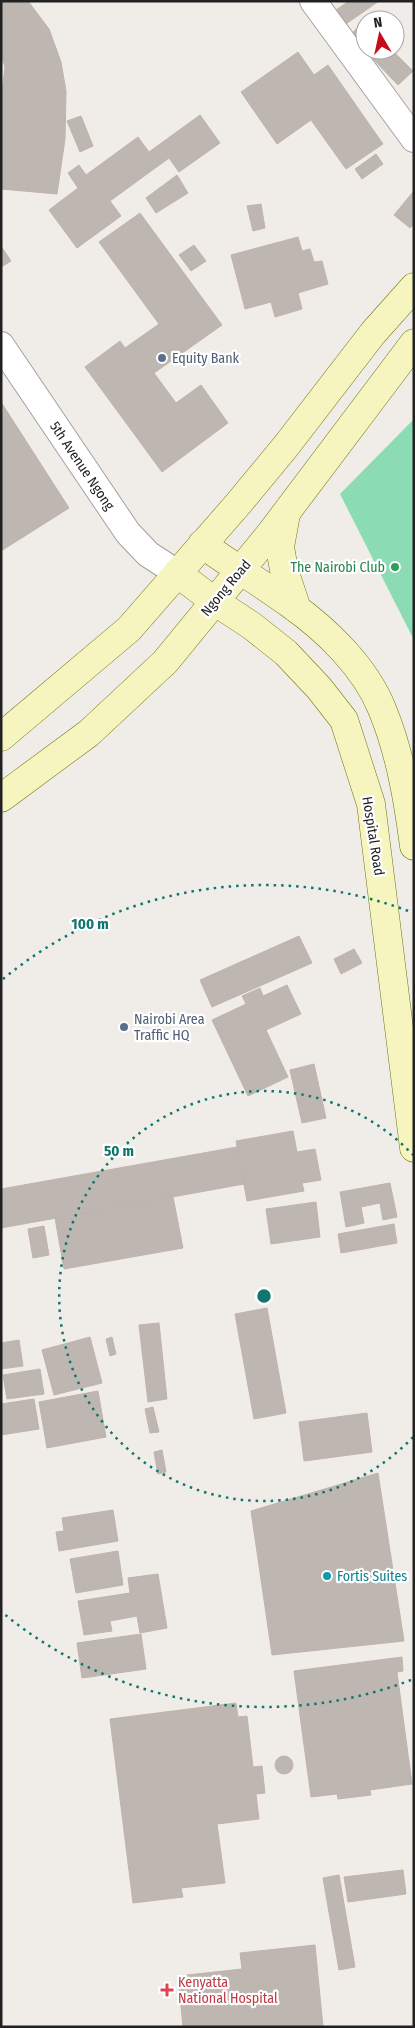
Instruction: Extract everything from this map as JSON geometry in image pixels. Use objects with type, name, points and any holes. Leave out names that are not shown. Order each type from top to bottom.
[{"type":"main road","points":[[1,737],[129,628],[286,446],[373,333],[414,287]]},
{"type":"main road","name":"Ngong Road","points":[[1,798],[89,733],[164,662],[286,512],[414,343]]},
{"type":"main road","points":[[286,512],[280,547],[284,570],[297,609]]},
{"type":"main road","points":[[202,544],[297,609],[349,657],[363,675],[382,707],[392,737],[401,772],[414,846]]},
{"type":"main road","name":"Hospital Road","points":[[177,573],[214,601],[252,626],[286,653],[319,688],[344,720],[370,804],[414,1148]]},
{"type":"street","points":[[313,1],[414,139]]},
{"type":"street","name":"5th Avenue Ngong","points":[[1,346],[128,533],[148,554],[177,573]]},
{"type":"green space","name":"The Nairobi Club","points":[[414,419],[414,640],[340,494]]},
{"type":"building","points":[[1,1],[28,1],[49,29],[61,62],[66,91],[65,139],[57,194],[1,189],[1,101],[5,67],[1,55]]},
{"type":"building","points":[[349,1],[379,1],[366,10],[355,10],[355,18],[343,26],[333,12]]},
{"type":"building","points":[[355,30],[355,40],[350,35]]},
{"type":"building","points":[[298,52],[314,75],[328,65],[383,144],[346,169],[311,120],[277,144],[241,92]]},
{"type":"building","points":[[374,60],[402,60],[413,71],[398,85]]},
{"type":"building","points":[[200,115],[220,143],[179,172],[169,158],[110,201],[121,216],[77,248],[49,210],[78,188],[68,173],[79,165],[86,175],[138,137],[149,152]]},
{"type":"building","points":[[81,116],[93,146],[80,152],[67,121]]},
{"type":"building","points":[[376,154],[383,164],[362,179],[355,169]]},
{"type":"building","points":[[177,175],[188,193],[156,213],[146,198]]},
{"type":"building","points":[[413,192],[414,224],[410,228],[394,215]]},
{"type":"building","points":[[261,204],[265,228],[253,231],[247,206]]},
{"type":"building","points":[[140,213],[222,325],[154,373],[176,403],[201,385],[228,423],[162,472],[85,367],[120,341],[125,348],[159,324],[99,242]]},
{"type":"building","points":[[298,237],[302,251],[310,249],[314,262],[322,261],[328,284],[298,293],[302,309],[275,317],[271,302],[245,309],[231,255]]},
{"type":"building","points":[[194,245],[206,261],[191,271],[179,255]]},
{"type":"building","points":[[1,246],[11,261],[1,267]]},
{"type":"building","points":[[1,402],[69,508],[1,551]]},
{"type":"building","points":[[299,936],[312,963],[212,1007],[200,980]]},
{"type":"building","points":[[354,949],[362,963],[341,974],[334,959]]},
{"type":"building","points":[[287,985],[301,1014],[266,1030],[288,1077],[248,1096],[212,1020],[246,1004],[242,996],[260,988],[263,996]]},
{"type":"building","points":[[314,1064],[326,1118],[302,1123],[290,1070]]},
{"type":"building","points":[[293,1131],[297,1152],[315,1149],[321,1180],[302,1183],[304,1191],[247,1201],[236,1141]]},
{"type":"building","points":[[237,1147],[244,1184],[1,1228],[1,1189]]},
{"type":"building","points":[[390,1183],[397,1217],[383,1220],[380,1203],[361,1207],[364,1223],[346,1227],[340,1192]]},
{"type":"building","points":[[173,1197],[183,1248],[64,1269],[55,1218]]},
{"type":"building","points":[[316,1202],[320,1237],[271,1244],[266,1209]]},
{"type":"building","points":[[394,1224],[397,1243],[341,1253],[338,1234]]},
{"type":"building","points":[[44,1226],[49,1255],[33,1258],[28,1229]]},
{"type":"building","points":[[267,1308],[286,1413],[254,1419],[235,1314]]},
{"type":"building","points":[[159,1323],[167,1399],[148,1402],[139,1325]]},
{"type":"building","points":[[90,1337],[102,1383],[54,1395],[42,1350]]},
{"type":"building","points":[[112,1337],[116,1354],[110,1356],[106,1339]]},
{"type":"building","points":[[19,1340],[23,1366],[1,1369],[1,1343]]},
{"type":"building","points":[[40,1369],[44,1394],[7,1399],[3,1375]]},
{"type":"building","points":[[98,1391],[106,1437],[47,1448],[39,1402]]},
{"type":"building","points":[[34,1399],[39,1429],[1,1435],[1,1404]]},
{"type":"building","points":[[153,1407],[159,1432],[150,1433],[145,1409]]},
{"type":"building","points":[[367,1413],[372,1452],[304,1461],[299,1422]]},
{"type":"building","points":[[162,1450],[166,1472],[158,1474],[154,1452]]},
{"type":"building","name":"Fortis Suites","points":[[378,1473],[404,1641],[272,1655],[251,1511]]},
{"type":"building","points":[[113,1510],[118,1541],[59,1551],[56,1532],[64,1531],[62,1518]]},
{"type":"building","points":[[118,1551],[123,1585],[76,1593],[70,1559]]},
{"type":"building","points":[[158,1574],[167,1628],[140,1633],[137,1616],[110,1621],[112,1631],[84,1635],[78,1601],[130,1593],[128,1578]]},
{"type":"building","points":[[141,1634],[146,1669],[82,1678],[77,1643]]},
{"type":"building","points":[[402,1657],[403,1671],[397,1672],[412,1784],[370,1790],[371,1795],[338,1799],[337,1794],[311,1797],[294,1671]]},
{"type":"building","points":[[236,1703],[238,1717],[247,1716],[253,1767],[262,1766],[265,1793],[256,1794],[259,1819],[217,1824],[225,1883],[181,1888],[183,1897],[133,1903],[110,1719]]},
{"type":"building","points":[[284,1756],[290,1759],[293,1765],[290,1771],[284,1774],[278,1771],[275,1765],[278,1759]]},
{"type":"building","points":[[403,1870],[406,1894],[348,1902],[344,1877]]},
{"type":"building","points":[[339,1875],[355,1967],[339,1970],[323,1878]]},
{"type":"building","points":[[315,1945],[323,2027],[183,2027],[178,1976],[242,1969],[240,1953]]},
{"type":"place","name":"Equity Bank","points":[[162,358]]},
{"type":"place","name":"The Nairobi Club","points":[[395,567]]},
{"type":"place","name":"Nairobi Area Traffic HQ","points":[[124,1027]]},
{"type":"place","name":"Fortis Suites","points":[[327,1576]]},
{"type":"place","name":"Kenyatta National Hospital","points":[[167,1990]]}]
